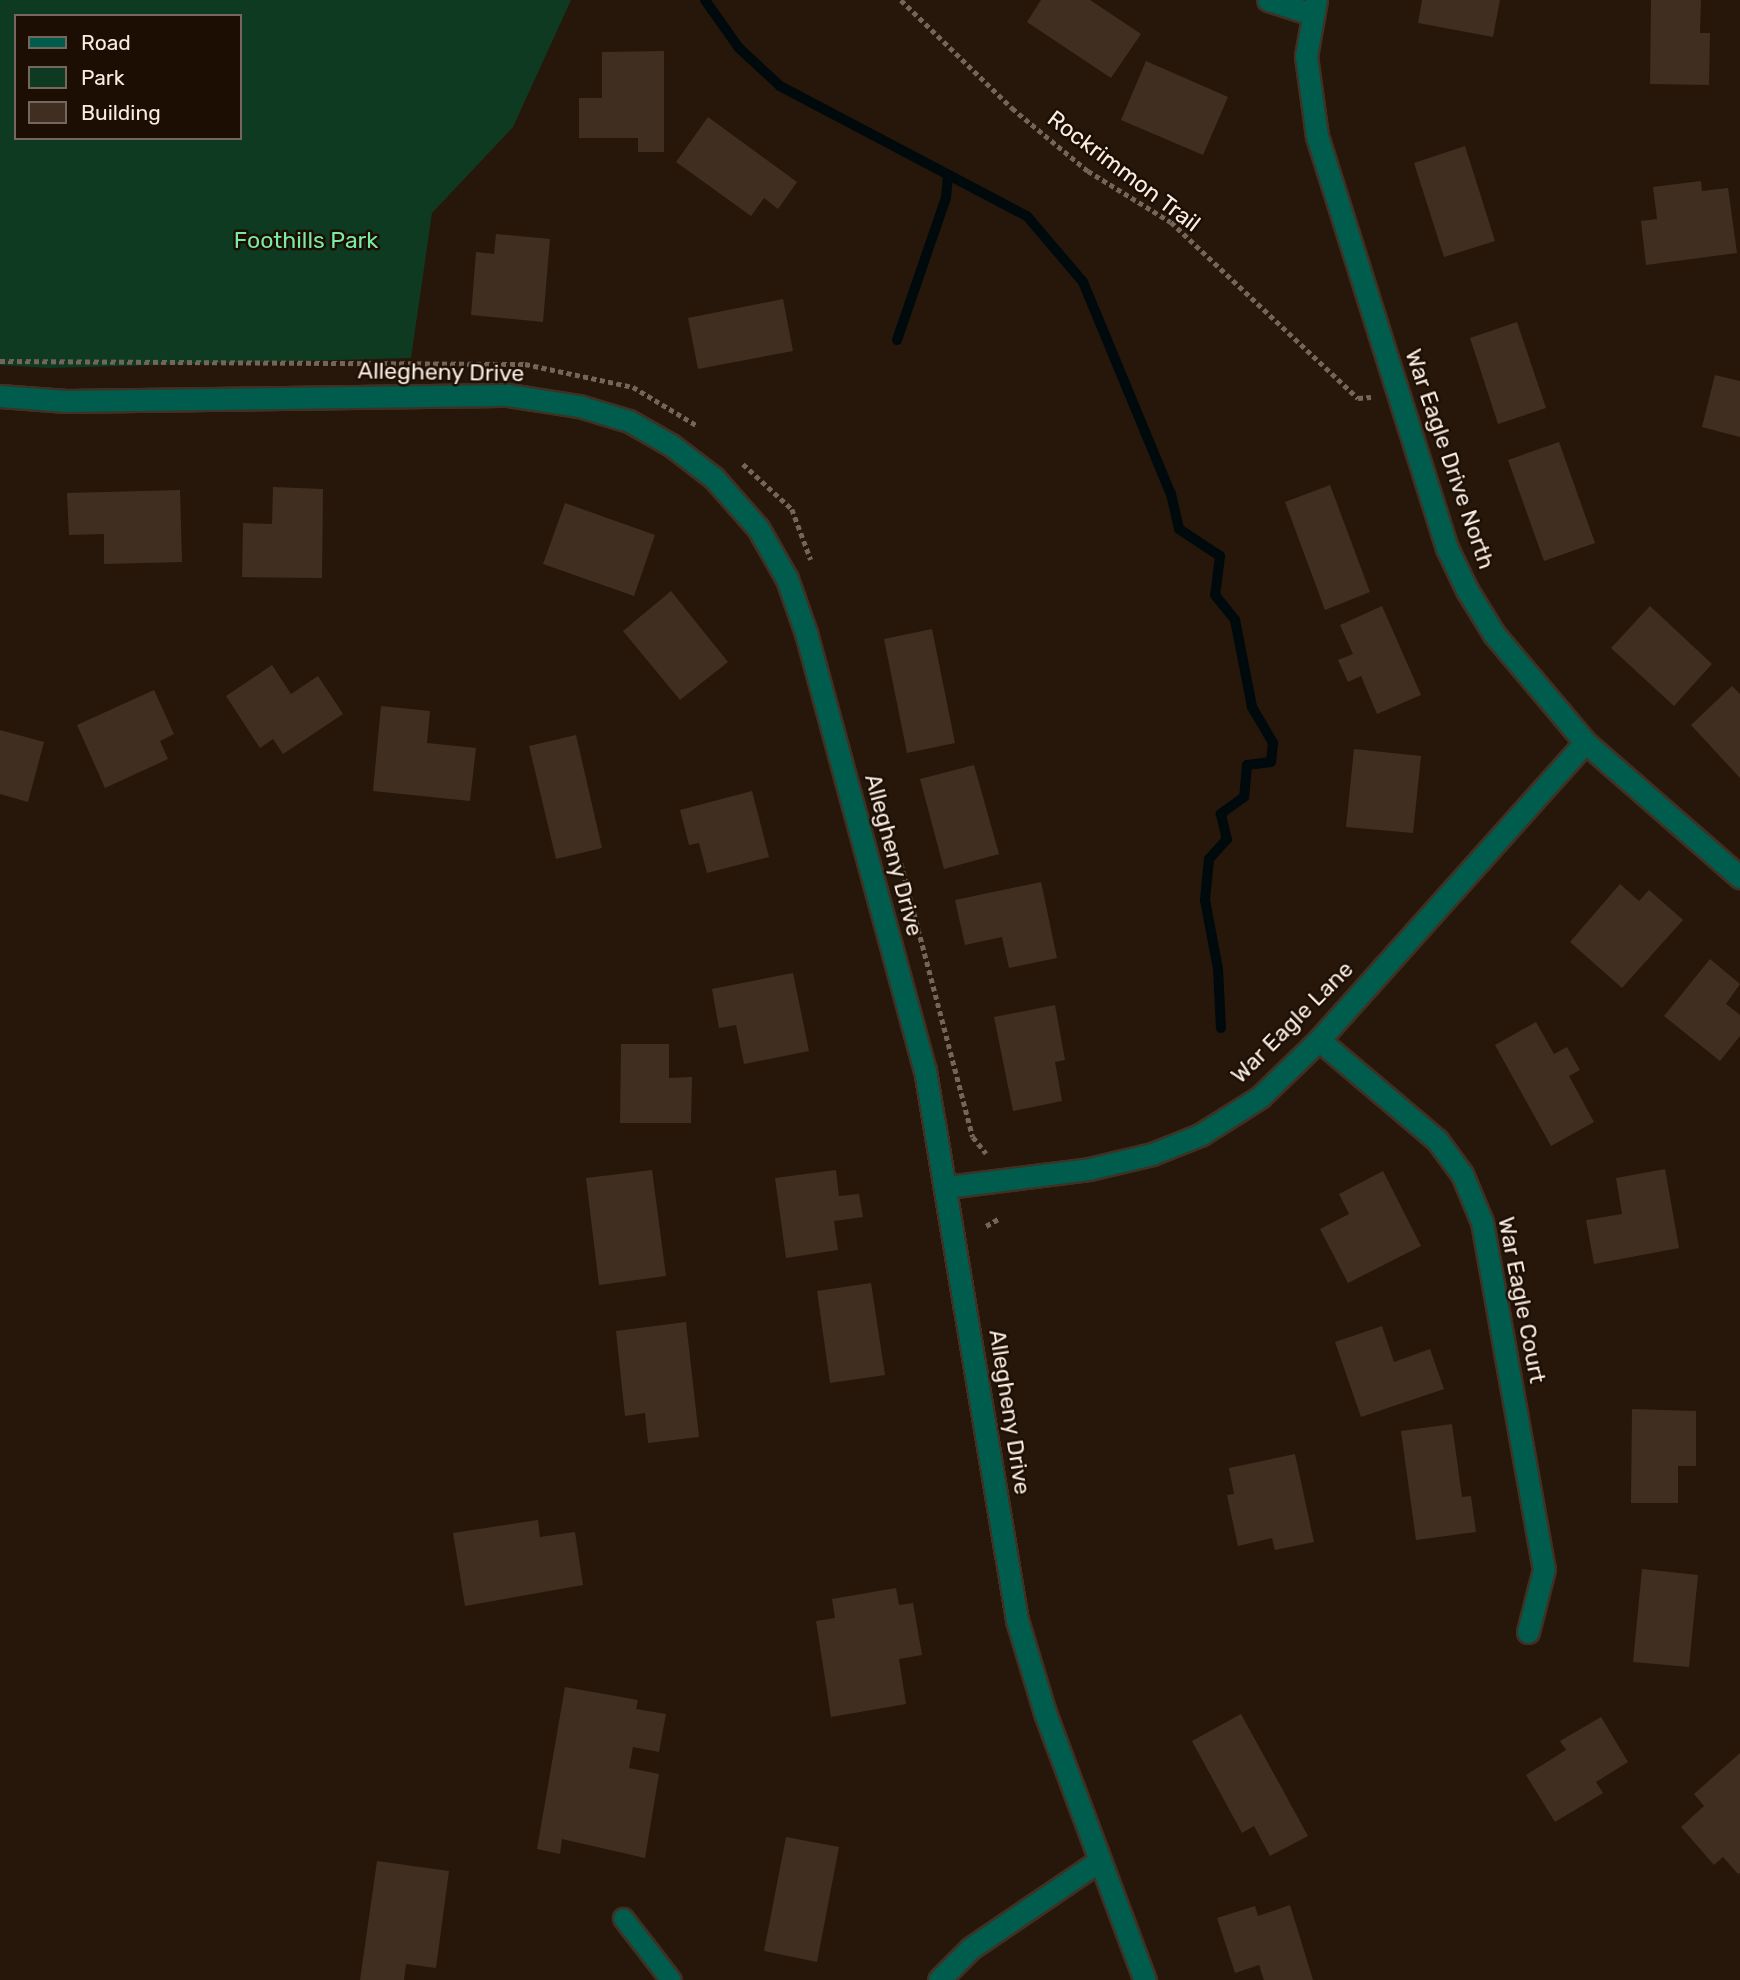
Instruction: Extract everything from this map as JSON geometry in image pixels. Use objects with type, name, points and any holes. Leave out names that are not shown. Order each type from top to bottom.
[{"type":"street","points":[[1268,0],[1314,7]]},
{"type":"street","name":"War Eagle Drive North","points":[[1314,7],[1307,95],[1317,136],[1447,548],[1467,590],[1494,634],[1585,742],[1740,877]]},
{"type":"street","name":"Allegheny Drive","points":[[0,396],[66,401],[508,395],[629,421],[714,478],[758,528],[787,579],[806,633],[925,1070],[947,1186],[1017,1620],[1099,1861],[1145,1980]]},
{"type":"street","name":"War Eagle Lane","points":[[947,1186],[1090,1169],[1176,1145],[1260,1097],[1319,1040],[1585,742]]},
{"type":"street","name":"War Eagle Court","points":[[1319,1040],[1437,1140],[1462,1174],[1482,1222],[1544,1569],[1528,1632]]},
{"type":"street","points":[[939,1980],[971,1948],[1099,1861]]},
{"type":"lane","points":[[623,1918],[671,1980]]},
{"type":"path","name":"Rockrimmon Trail","points":[[901,0],[1012,108],[1088,171],[1171,222],[1358,398],[1399,394]]},
{"type":"path","points":[[0,361],[525,364],[633,387],[675,408],[702,430]]},
{"type":"path","points":[[739,461],[792,509],[814,568]]},
{"type":"path","points":[[899,855],[973,1137],[986,1153]]},
{"type":"path","points":[[986,1226],[998,1219]]},
{"type":"green space","name":"Foothills Park","points":[[0,0],[571,0],[513,127],[432,213],[411,358],[49,368],[0,365]]},
{"type":"building","points":[[1041,0],[1090,0],[1141,34],[1111,78],[1027,22]]},
{"type":"building","points":[[1422,0],[1500,0],[1493,37],[1418,23]]},
{"type":"building","points":[[1651,0],[1701,0],[1700,33],[1710,33],[1709,85],[1650,84]]},
{"type":"building","points":[[664,51],[664,152],[638,152],[638,138],[579,138],[579,98],[602,98],[602,52]]},
{"type":"building","points":[[1146,61],[1228,97],[1203,155],[1121,120]]},
{"type":"building","points":[[708,117],[797,182],[778,209],[764,198],[751,216],[676,162]]},
{"type":"building","points":[[1465,146],[1495,241],[1444,257],[1414,163]]},
{"type":"building","points":[[1701,181],[1702,191],[1728,188],[1737,253],[1646,265],[1641,221],[1657,219],[1653,187]]},
{"type":"building","points":[[496,234],[550,239],[543,322],[471,315],[476,252],[494,254]]},
{"type":"building","points":[[783,299],[793,351],[698,369],[688,318]]},
{"type":"building","points":[[1517,322],[1546,408],[1498,424],[1470,338]]},
{"type":"building","points":[[1715,375],[1740,381],[1740,437],[1702,427]]},
{"type":"building","points":[[1559,442],[1595,543],[1544,561],[1508,460]]},
{"type":"building","points":[[1330,485],[1370,592],[1325,610],[1285,502]]},
{"type":"building","points":[[273,487],[323,489],[322,578],[242,577],[243,523],[272,524]]},
{"type":"building","points":[[180,490],[182,562],[104,564],[104,534],[69,535],[67,493]]},
{"type":"building","points":[[565,503],[655,535],[634,596],[543,564]]},
{"type":"building","points":[[671,591],[728,662],[680,700],[623,631]]},
{"type":"building","points":[[1382,606],[1421,695],[1377,714],[1361,676],[1348,682],[1338,660],[1353,654],[1340,625]]},
{"type":"building","points":[[1650,606],[1712,664],[1674,706],[1611,648]]},
{"type":"building","points":[[932,629],[955,743],[907,753],[884,639]]},
{"type":"building","points":[[272,665],[291,694],[318,676],[343,714],[283,754],[273,739],[260,748],[226,696]]},
{"type":"building","points":[[1732,686],[1740,694],[1740,778],[1691,725]]},
{"type":"building","points":[[154,690],[174,734],[160,741],[168,759],[105,788],[77,725]]},
{"type":"building","points":[[381,706],[430,711],[427,743],[476,748],[470,801],[373,791]]},
{"type":"building","points":[[0,730],[44,742],[28,802],[0,794]]},
{"type":"building","points":[[576,735],[602,848],[556,859],[529,746]]},
{"type":"building","points":[[1354,749],[1421,756],[1413,833],[1346,827]]},
{"type":"building","points":[[974,765],[999,854],[944,869],[920,779]]},
{"type":"building","points":[[752,791],[769,857],[707,873],[699,843],[689,845],[680,810]]},
{"type":"building","points":[[1041,882],[1057,958],[1009,968],[1002,937],[965,945],[955,900]]},
{"type":"building","points":[[1620,884],[1639,901],[1649,890],[1683,920],[1622,988],[1570,942]]},
{"type":"building","points":[[1710,959],[1740,984],[1726,1004],[1740,1015],[1740,1036],[1720,1061],[1664,1016]]},
{"type":"building","points":[[793,973],[809,1051],[744,1064],[736,1025],[719,1028],[712,989]]},
{"type":"building","points":[[1055,1005],[1065,1060],[1055,1062],[1062,1101],[1013,1111],[994,1017]]},
{"type":"building","points":[[1536,1022],[1554,1054],[1567,1047],[1580,1070],[1569,1076],[1594,1122],[1551,1146],[1495,1045]]},
{"type":"building","points":[[621,1044],[669,1044],[669,1078],[692,1077],[691,1123],[620,1123]]},
{"type":"building","points":[[1665,1169],[1679,1248],[1594,1264],[1586,1220],[1622,1214],[1616,1178]]},
{"type":"building","points":[[652,1170],[666,1276],[599,1285],[586,1178]]},
{"type":"building","points":[[836,1170],[839,1196],[859,1194],[863,1217],[834,1221],[838,1250],[786,1258],[775,1178]]},
{"type":"building","points":[[1383,1171],[1421,1246],[1348,1283],[1320,1229],[1349,1214],[1339,1194]]},
{"type":"building","points":[[871,1283],[885,1375],[830,1383],[817,1291]]},
{"type":"building","points":[[686,1322],[699,1437],[648,1443],[645,1413],[625,1416],[616,1331]]},
{"type":"building","points":[[1382,1326],[1394,1362],[1430,1349],[1444,1389],[1361,1417],[1335,1342]]},
{"type":"building","points":[[1632,1409],[1696,1411],[1696,1466],[1678,1466],[1678,1503],[1631,1503]]},
{"type":"building","points":[[1452,1424],[1462,1497],[1471,1496],[1476,1532],[1416,1540],[1401,1431]]},
{"type":"building","points":[[1295,1454],[1314,1542],[1275,1550],[1272,1538],[1238,1546],[1227,1495],[1234,1494],[1229,1468]]},
{"type":"building","points":[[538,1520],[540,1537],[575,1532],[583,1585],[465,1606],[453,1533]]},
{"type":"building","points":[[1642,1569],[1698,1575],[1689,1667],[1633,1662]]},
{"type":"building","points":[[896,1588],[899,1605],[913,1603],[922,1655],[899,1659],[906,1704],[831,1717],[816,1621],[835,1618],[832,1599]]},
{"type":"building","points":[[565,1687],[638,1700],[636,1709],[666,1714],[659,1752],[633,1747],[629,1768],[659,1774],[645,1858],[562,1839],[560,1854],[537,1849]]},
{"type":"building","points":[[1241,1714],[1308,1836],[1270,1856],[1254,1826],[1242,1833],[1192,1741]]},
{"type":"building","points":[[1601,1717],[1628,1762],[1596,1782],[1603,1793],[1555,1822],[1526,1775],[1566,1750],[1560,1741]]},
{"type":"building","points":[[1740,1753],[1738,1874],[1723,1857],[1714,1865],[1681,1827],[1704,1806],[1694,1794]]},
{"type":"building","points":[[786,1837],[839,1847],[817,1962],[764,1951]]},
{"type":"building","points":[[377,1861],[449,1871],[436,1968],[406,1964],[404,1980],[360,1980]]},
{"type":"building","points":[[1290,1905],[1313,1980],[1264,1980],[1259,1965],[1235,1973],[1217,1918],[1255,1906],[1258,1916]]},
{"type":"waterway","points":[[705,0],[739,48],[780,86],[1027,216],[1083,282],[1171,494],[1179,529],[1220,556],[1215,595],[1235,620],[1252,707],[1273,743],[1271,762],[1247,765],[1244,797],[1221,814],[1227,839],[1209,859],[1205,900],[1218,969],[1221,1028]]},
{"type":"waterway","points":[[897,340],[946,198],[948,175]]}]
